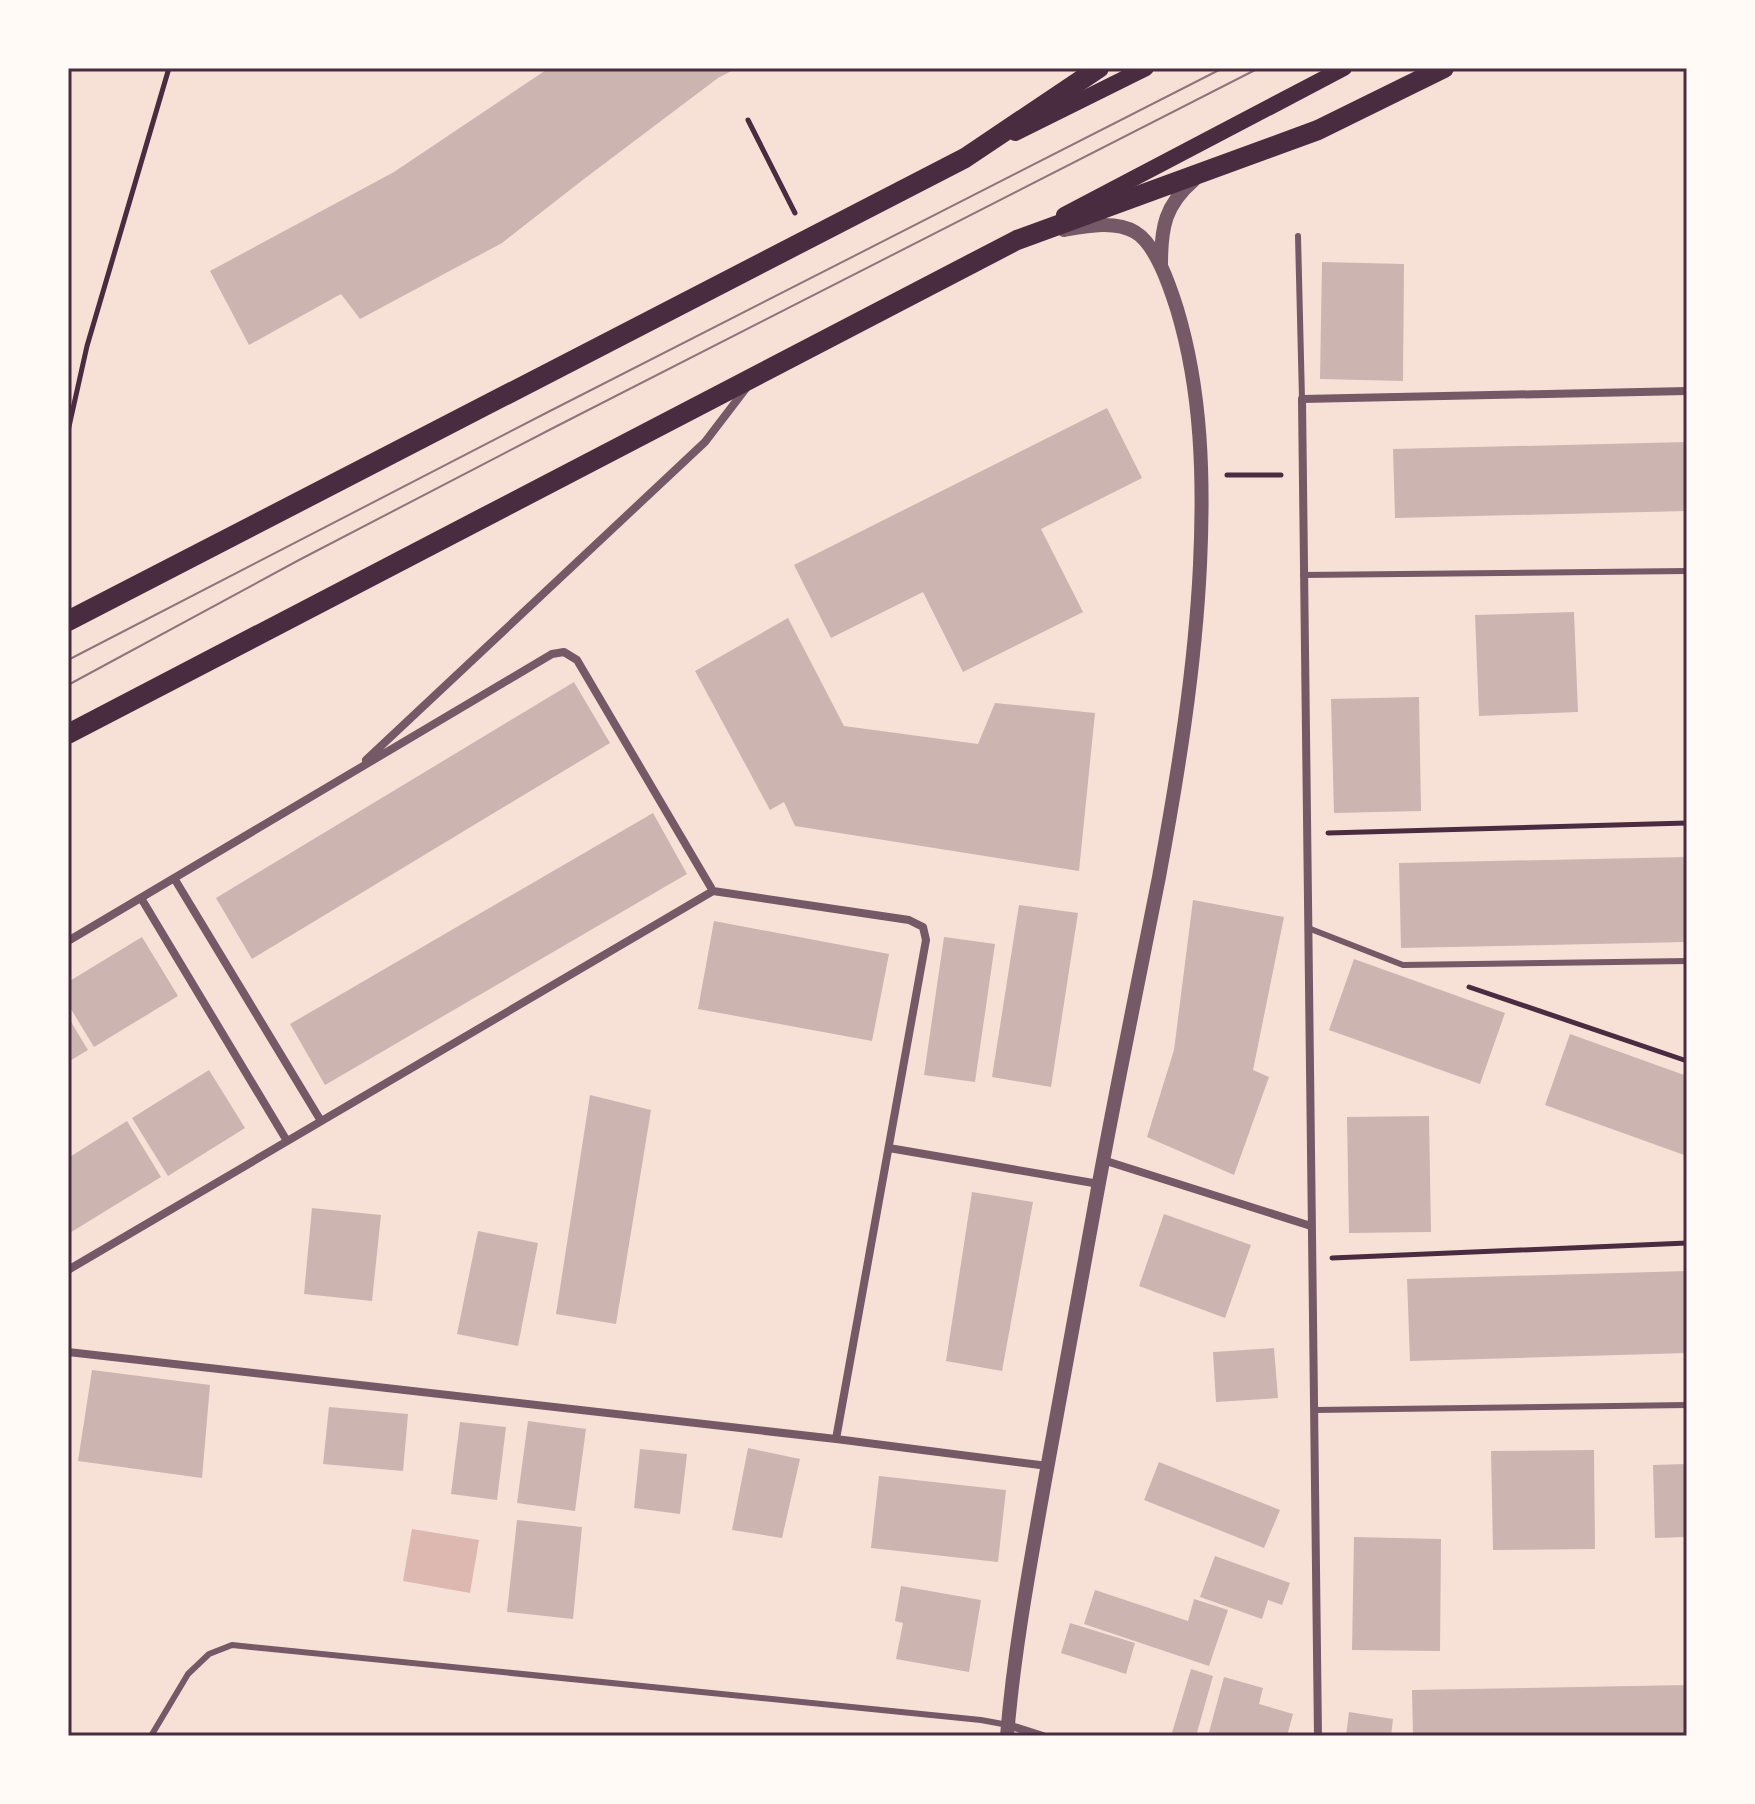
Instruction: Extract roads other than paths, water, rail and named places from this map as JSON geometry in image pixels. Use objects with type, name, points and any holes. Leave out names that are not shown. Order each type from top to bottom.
[{"type":"main road","points":[[965,158],[1099,68]]},
{"type":"main road","points":[[68,621],[965,158],[1146,68]]},
{"type":"main road","points":[[68,734],[1344,68]]},
{"type":"main road","points":[[1017,240],[1318,130],[1444,68]]},
{"type":"street","points":[[1161,268],[1161,238],[1172,203],[1204,172]]},
{"type":"street","points":[[1017,240],[1102,225],[1138,233],[1149,246],[1173,295],[1184,332],[1198,417],[1202,475],[1198,611],[1187,718],[1024,1599],[1008,1730],[1043,1736]]},
{"type":"street","points":[[353,771],[705,442],[755,376]]},
{"type":"street","points":[[1318,1736],[1302,399],[1687,391]]},
{"type":"street","points":[[68,941],[552,654],[564,652],[577,660],[713,891]]},
{"type":"street","points":[[174,878],[321,1121]]},
{"type":"street","points":[[68,1270],[713,891],[909,920],[923,927],[926,940],[836,1439]]},
{"type":"street","points":[[141,898],[287,1141]]},
{"type":"street","points":[[889,1148],[1099,1184]]},
{"type":"street","points":[[1103,1160],[1311,1226]]},
{"type":"street","points":[[68,1352],[1048,1466]]},
{"type":"lane","points":[[1298,236],[1302,399]]},
{"type":"lane","points":[[1303,575],[1687,571]]},
{"type":"lane","points":[[1308,928],[1403,965],[1687,961]]},
{"type":"lane","points":[[1314,1410],[1687,1405]]},
{"type":"lane","points":[[151,1736],[188,1674],[209,1654],[232,1645],[981,1720],[1008,1730]]},
{"type":"tram line","points":[[68,660],[1223,68]]},
{"type":"tram line","points":[[68,685],[555,427],[1259,68]]}]
